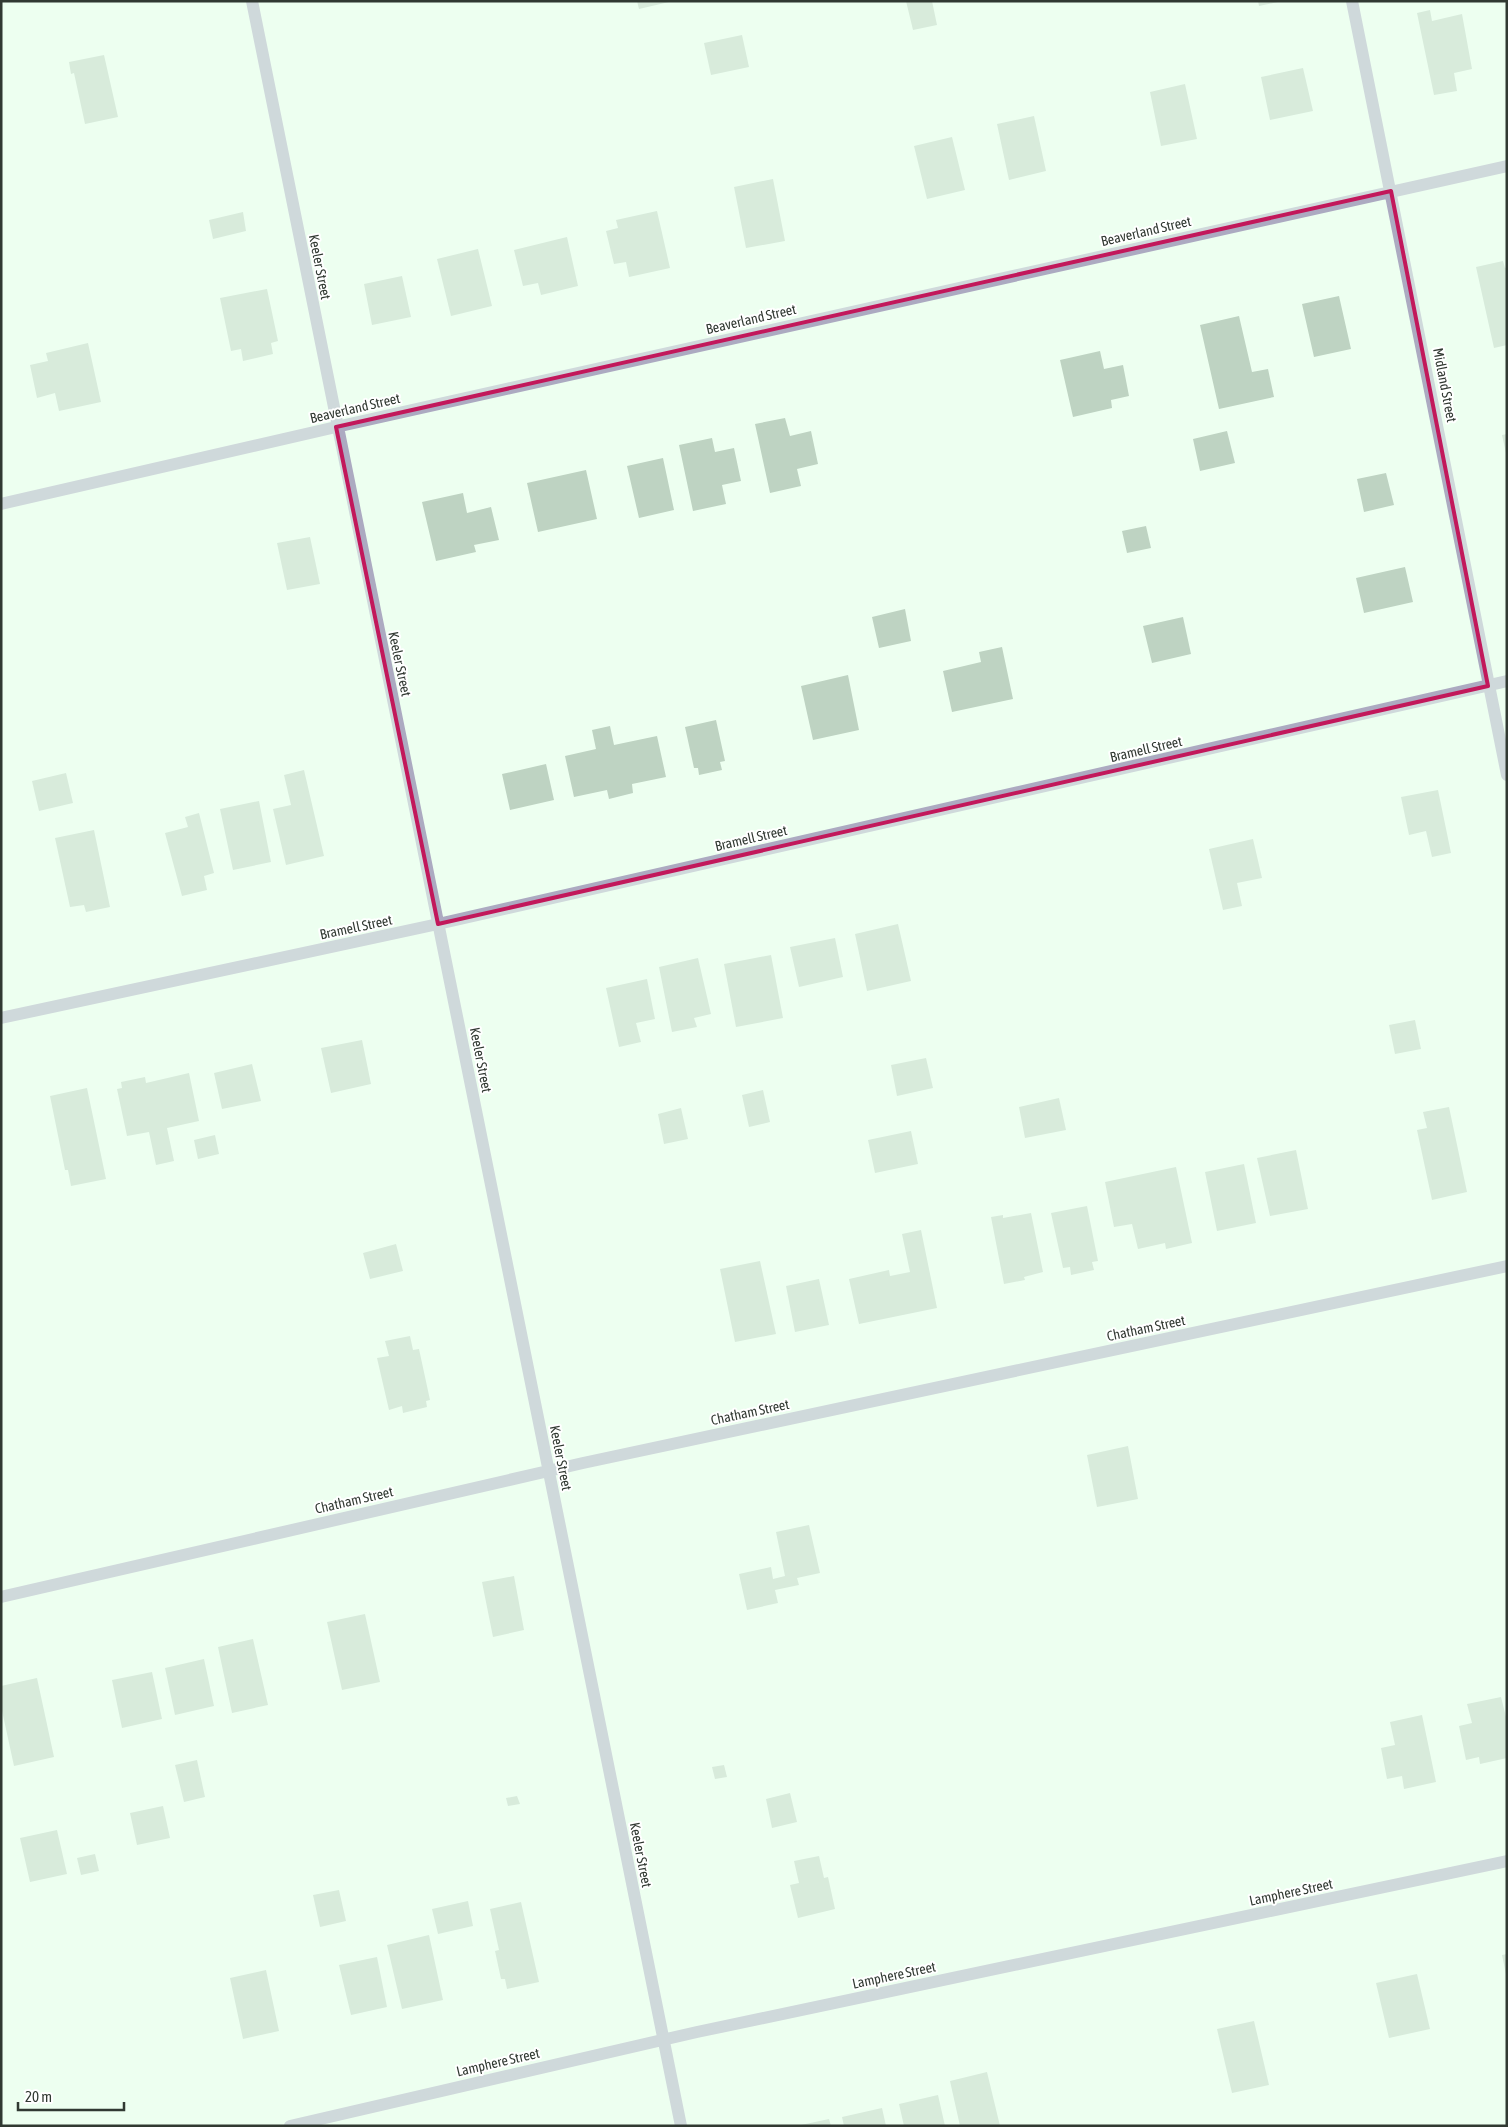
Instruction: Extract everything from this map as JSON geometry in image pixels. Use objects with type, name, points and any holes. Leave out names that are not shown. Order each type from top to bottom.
[{"type":"street","name":"Keeler Street","points":[[252,1],[336,427],[681,2126]]},
{"type":"street","name":"Midland Street","points":[[1352,1],[1507,775]]},
{"type":"street","name":"Beaverland Street","points":[[1,504],[336,427],[1507,166]]},
{"type":"street","name":"Bramell Street","points":[[1,1018],[438,924],[1507,681]]},
{"type":"street","name":"Chatham Street","points":[[1,1596],[549,1471],[1507,1266]]},
{"type":"street","name":"Lamphere Street","points":[[290,2126],[664,2039],[1507,1862]]},
{"type":"highlighted area","points":[[1391,191],[1488,686],[438,924],[336,427]]},
{"type":"building","points":[[637,1],[669,1],[669,2],[639,9]]},
{"type":"building","points":[[906,1],[932,1],[937,25],[913,30]]},
{"type":"building","points":[[1258,1],[1277,1],[1278,2],[1259,6]]},
{"type":"building","points":[[1430,10],[1432,21],[1462,14],[1472,69],[1454,73],[1457,91],[1434,95],[1417,13]]},
{"type":"building","points":[[742,35],[749,67],[711,75],[704,43]]},
{"type":"building","points":[[104,55],[118,117],[85,124],[74,73],[71,74],[69,62]]},
{"type":"building","points":[[1303,68],[1313,111],[1270,120],[1261,77]]},
{"type":"building","points":[[1185,84],[1197,139],[1161,146],[1150,92]]},
{"type":"building","points":[[1034,116],[1046,171],[1009,180],[997,124]]},
{"type":"building","points":[[952,137],[965,190],[927,199],[914,146]]},
{"type":"building","points":[[773,179],[785,241],[746,248],[734,187]]},
{"type":"building","points":[[657,211],[670,268],[629,277],[626,262],[614,264],[606,231],[618,228],[616,220]]},
{"type":"building","points":[[243,212],[246,231],[213,239],[209,220]]},
{"type":"building","points":[[567,237],[578,286],[541,295],[538,283],[523,286],[514,250]]},
{"type":"building","points":[[478,249],[492,306],[451,316],[437,259]]},
{"type":"building","points":[[1503,261],[1505,268],[1507,267],[1507,345],[1494,348],[1476,267]]},
{"type":"building","points":[[402,276],[411,317],[372,325],[364,284]]},
{"type":"building","points":[[267,289],[278,341],[271,343],[273,354],[243,361],[241,349],[231,351],[220,298]]},
{"type":"building","points":[[1339,296],[1351,349],[1314,357],[1302,304]]},
{"type":"building","points":[[1239,316],[1252,372],[1268,369],[1274,397],[1219,409],[1200,325]]},
{"type":"building","points":[[88,343],[101,402],[59,411],[55,393],[37,398],[30,365],[48,361],[46,353]]},
{"type":"building","points":[[1100,351],[1104,369],[1123,365],[1129,396],[1111,400],[1112,408],[1073,417],[1060,360]]},
{"type":"building","points":[[785,418],[790,436],[811,431],[818,464],[797,469],[801,486],[770,493],[755,424]]},
{"type":"building","points":[[1227,431],[1235,463],[1200,471],[1193,439]]},
{"type":"building","points":[[1507,434],[1507,453],[1506,453],[1502,435]]},
{"type":"building","points":[[712,438],[715,452],[734,448],[741,481],[722,485],[726,504],[693,511],[679,445]]},
{"type":"building","points":[[663,458],[674,510],[639,518],[627,466]]},
{"type":"building","points":[[586,470],[597,519],[538,532],[527,483]]},
{"type":"building","points":[[1386,473],[1394,505],[1364,512],[1357,479]]},
{"type":"building","points":[[463,493],[467,513],[491,507],[499,540],[474,545],[476,552],[436,561],[422,502]]},
{"type":"building","points":[[1146,526],[1151,548],[1127,553],[1122,531]]},
{"type":"building","points":[[310,537],[320,584],[287,590],[277,543]]},
{"type":"building","points":[[1405,567],[1413,602],[1364,613],[1356,578]]},
{"type":"building","points":[[905,609],[911,641],[879,648],[872,617]]},
{"type":"building","points":[[1183,617],[1191,654],[1152,663],[1143,626]]},
{"type":"building","points":[[1002,647],[1013,699],[952,712],[943,671],[981,662],[979,652]]},
{"type":"building","points":[[848,675],[859,730],[813,740],[801,686]]},
{"type":"building","points":[[716,720],[725,761],[720,762],[722,770],[699,775],[698,768],[694,768],[685,727]]},
{"type":"building","points":[[610,726],[614,745],[657,736],[666,777],[632,784],[633,793],[609,799],[607,790],[574,797],[565,756],[596,749],[592,730]]},
{"type":"building","points":[[546,764],[554,800],[510,810],[502,774]]},
{"type":"building","points":[[304,770],[324,856],[286,865],[273,809],[291,805],[284,775]]},
{"type":"building","points":[[66,773],[73,803],[39,811],[32,781]]},
{"type":"building","points":[[1438,790],[1451,853],[1432,857],[1426,831],[1409,835],[1401,797]]},
{"type":"building","points":[[259,801],[271,862],[233,870],[220,809]]},
{"type":"building","points":[[199,813],[214,873],[204,876],[207,890],[182,896],[165,833],[188,827],[185,817]]},
{"type":"building","points":[[94,830],[110,907],[86,912],[84,905],[70,907],[55,838]]},
{"type":"building","points":[[1253,839],[1262,878],[1237,883],[1242,906],[1223,910],[1209,849]]},
{"type":"building","points":[[898,924],[911,981],[867,991],[855,934]]},
{"type":"building","points":[[835,938],[843,977],[799,987],[790,947]]},
{"type":"building","points":[[771,955],[783,1018],[736,1027],[724,964]]},
{"type":"building","points":[[698,958],[711,1014],[694,1018],[697,1027],[672,1032],[659,967]]},
{"type":"building","points":[[647,979],[655,1019],[636,1023],[641,1042],[619,1047],[606,988]]},
{"type":"building","points":[[1415,1020],[1421,1049],[1395,1054],[1389,1025]]},
{"type":"building","points":[[362,1040],[371,1084],[331,1093],[321,1048]]},
{"type":"building","points":[[926,1058],[933,1088],[897,1096],[891,1065]]},
{"type":"building","points":[[252,1064],[261,1101],[222,1109],[214,1073]]},
{"type":"building","points":[[189,1073],[199,1121],[167,1128],[174,1161],[156,1165],[149,1132],[127,1136],[117,1089],[122,1088],[121,1082],[145,1077],[146,1083]]},
{"type":"building","points":[[87,1088],[106,1179],[71,1186],[68,1170],[65,1170],[50,1096]]},
{"type":"building","points":[[763,1090],[770,1122],[749,1127],[742,1095]]},
{"type":"building","points":[[1059,1098],[1066,1130],[1025,1138],[1019,1107]]},
{"type":"building","points":[[1449,1107],[1467,1192],[1432,1200],[1417,1130],[1427,1128],[1423,1112]]},
{"type":"building","points":[[681,1108],[688,1139],[664,1144],[658,1114]]},
{"type":"building","points":[[911,1131],[918,1164],[875,1173],[868,1140]]},
{"type":"building","points":[[215,1135],[219,1154],[198,1159],[194,1140]]},
{"type":"building","points":[[1296,1150],[1308,1209],[1270,1216],[1257,1158]]},
{"type":"building","points":[[1244,1164],[1256,1223],[1217,1231],[1205,1172]]},
{"type":"building","points":[[1176,1167],[1192,1243],[1166,1249],[1165,1243],[1138,1249],[1132,1224],[1114,1227],[1105,1182]]},
{"type":"building","points":[[1087,1206],[1098,1261],[1092,1262],[1094,1270],[1071,1275],[1070,1267],[1063,1268],[1051,1213]]},
{"type":"building","points":[[1031,1213],[1043,1272],[1024,1277],[1025,1280],[1004,1284],[991,1217],[1003,1215],[1003,1218]]},
{"type":"building","points":[[921,1230],[937,1308],[859,1324],[849,1279],[889,1270],[890,1276],[910,1272],[902,1234]]},
{"type":"building","points":[[396,1244],[403,1271],[370,1279],[363,1253]]},
{"type":"building","points":[[760,1261],[776,1334],[735,1342],[720,1269]]},
{"type":"building","points":[[819,1279],[829,1325],[795,1332],[786,1286]]},
{"type":"building","points":[[410,1336],[413,1350],[419,1349],[430,1400],[426,1401],[427,1407],[403,1413],[402,1406],[389,1410],[377,1358],[389,1356],[385,1341]]},
{"type":"building","points":[[1128,1446],[1138,1499],[1097,1507],[1087,1455]]},
{"type":"building","points":[[809,1525],[820,1573],[797,1578],[799,1585],[775,1590],[778,1603],[747,1610],[739,1574],[771,1567],[773,1579],[785,1576],[776,1532]]},
{"type":"building","points":[[514,1576],[524,1630],[493,1637],[482,1582]]},
{"type":"building","points":[[365,1614],[380,1682],[342,1690],[327,1622]]},
{"type":"building","points":[[253,1639],[268,1705],[232,1713],[218,1647]]},
{"type":"building","points":[[204,1659],[214,1706],[175,1715],[165,1668]]},
{"type":"building","points":[[152,1672],[162,1719],[122,1728],[112,1680]]},
{"type":"building","points":[[37,1678],[54,1757],[14,1766],[1,1706],[1,1686]]},
{"type":"building","points":[[1501,1697],[1507,1721],[1507,1758],[1480,1764],[1479,1757],[1466,1760],[1459,1726],[1472,1723],[1467,1704]]},
{"type":"building","points":[[1422,1715],[1436,1782],[1404,1789],[1402,1776],[1387,1779],[1381,1748],[1395,1745],[1390,1722]]},
{"type":"building","points":[[197,1760],[205,1797],[184,1802],[175,1765]]},
{"type":"building","points":[[724,1765],[727,1777],[715,1779],[712,1767]]},
{"type":"building","points":[[790,1793],[797,1822],[772,1828],[766,1799]]},
{"type":"building","points":[[517,1796],[520,1804],[508,1806],[506,1798]]},
{"type":"building","points":[[163,1806],[170,1838],[137,1845],[130,1813]]},
{"type":"building","points":[[57,1830],[67,1874],[30,1882],[20,1838]]},
{"type":"building","points":[[95,1854],[99,1871],[81,1875],[77,1858]]},
{"type":"building","points":[[819,1856],[824,1878],[828,1877],[835,1909],[798,1918],[790,1885],[799,1883],[794,1861]]},
{"type":"building","points":[[339,1890],[346,1921],[320,1927],[313,1895]]},
{"type":"building","points":[[468,1901],[473,1926],[438,1934],[432,1909]]},
{"type":"building","points":[[521,1902],[539,1982],[507,1989],[505,1979],[501,1979],[495,1951],[499,1950],[490,1909]]},
{"type":"building","points":[[429,1935],[443,2000],[402,2009],[387,1945]]},
{"type":"building","points":[[1507,1954],[1507,1974],[1506,1974],[1502,1955]]},
{"type":"building","points":[[377,1957],[387,2007],[351,2015],[339,1965]]},
{"type":"building","points":[[266,1970],[279,2031],[243,2039],[230,1978]]},
{"type":"building","points":[[1417,1974],[1430,2029],[1389,2038],[1376,1983]]},
{"type":"building","points":[[1254,2021],[1269,2085],[1232,2093],[1217,2029]]},
{"type":"building","points":[[987,2072],[1000,2126],[960,2126],[950,2081]]},
{"type":"building","points":[[938,2095],[945,2126],[904,2126],[899,2104]]},
{"type":"building","points":[[882,2108],[886,2126],[844,2126],[842,2117]]},
{"type":"building","points":[[829,2119],[831,2126],[801,2126],[801,2125]]}]
